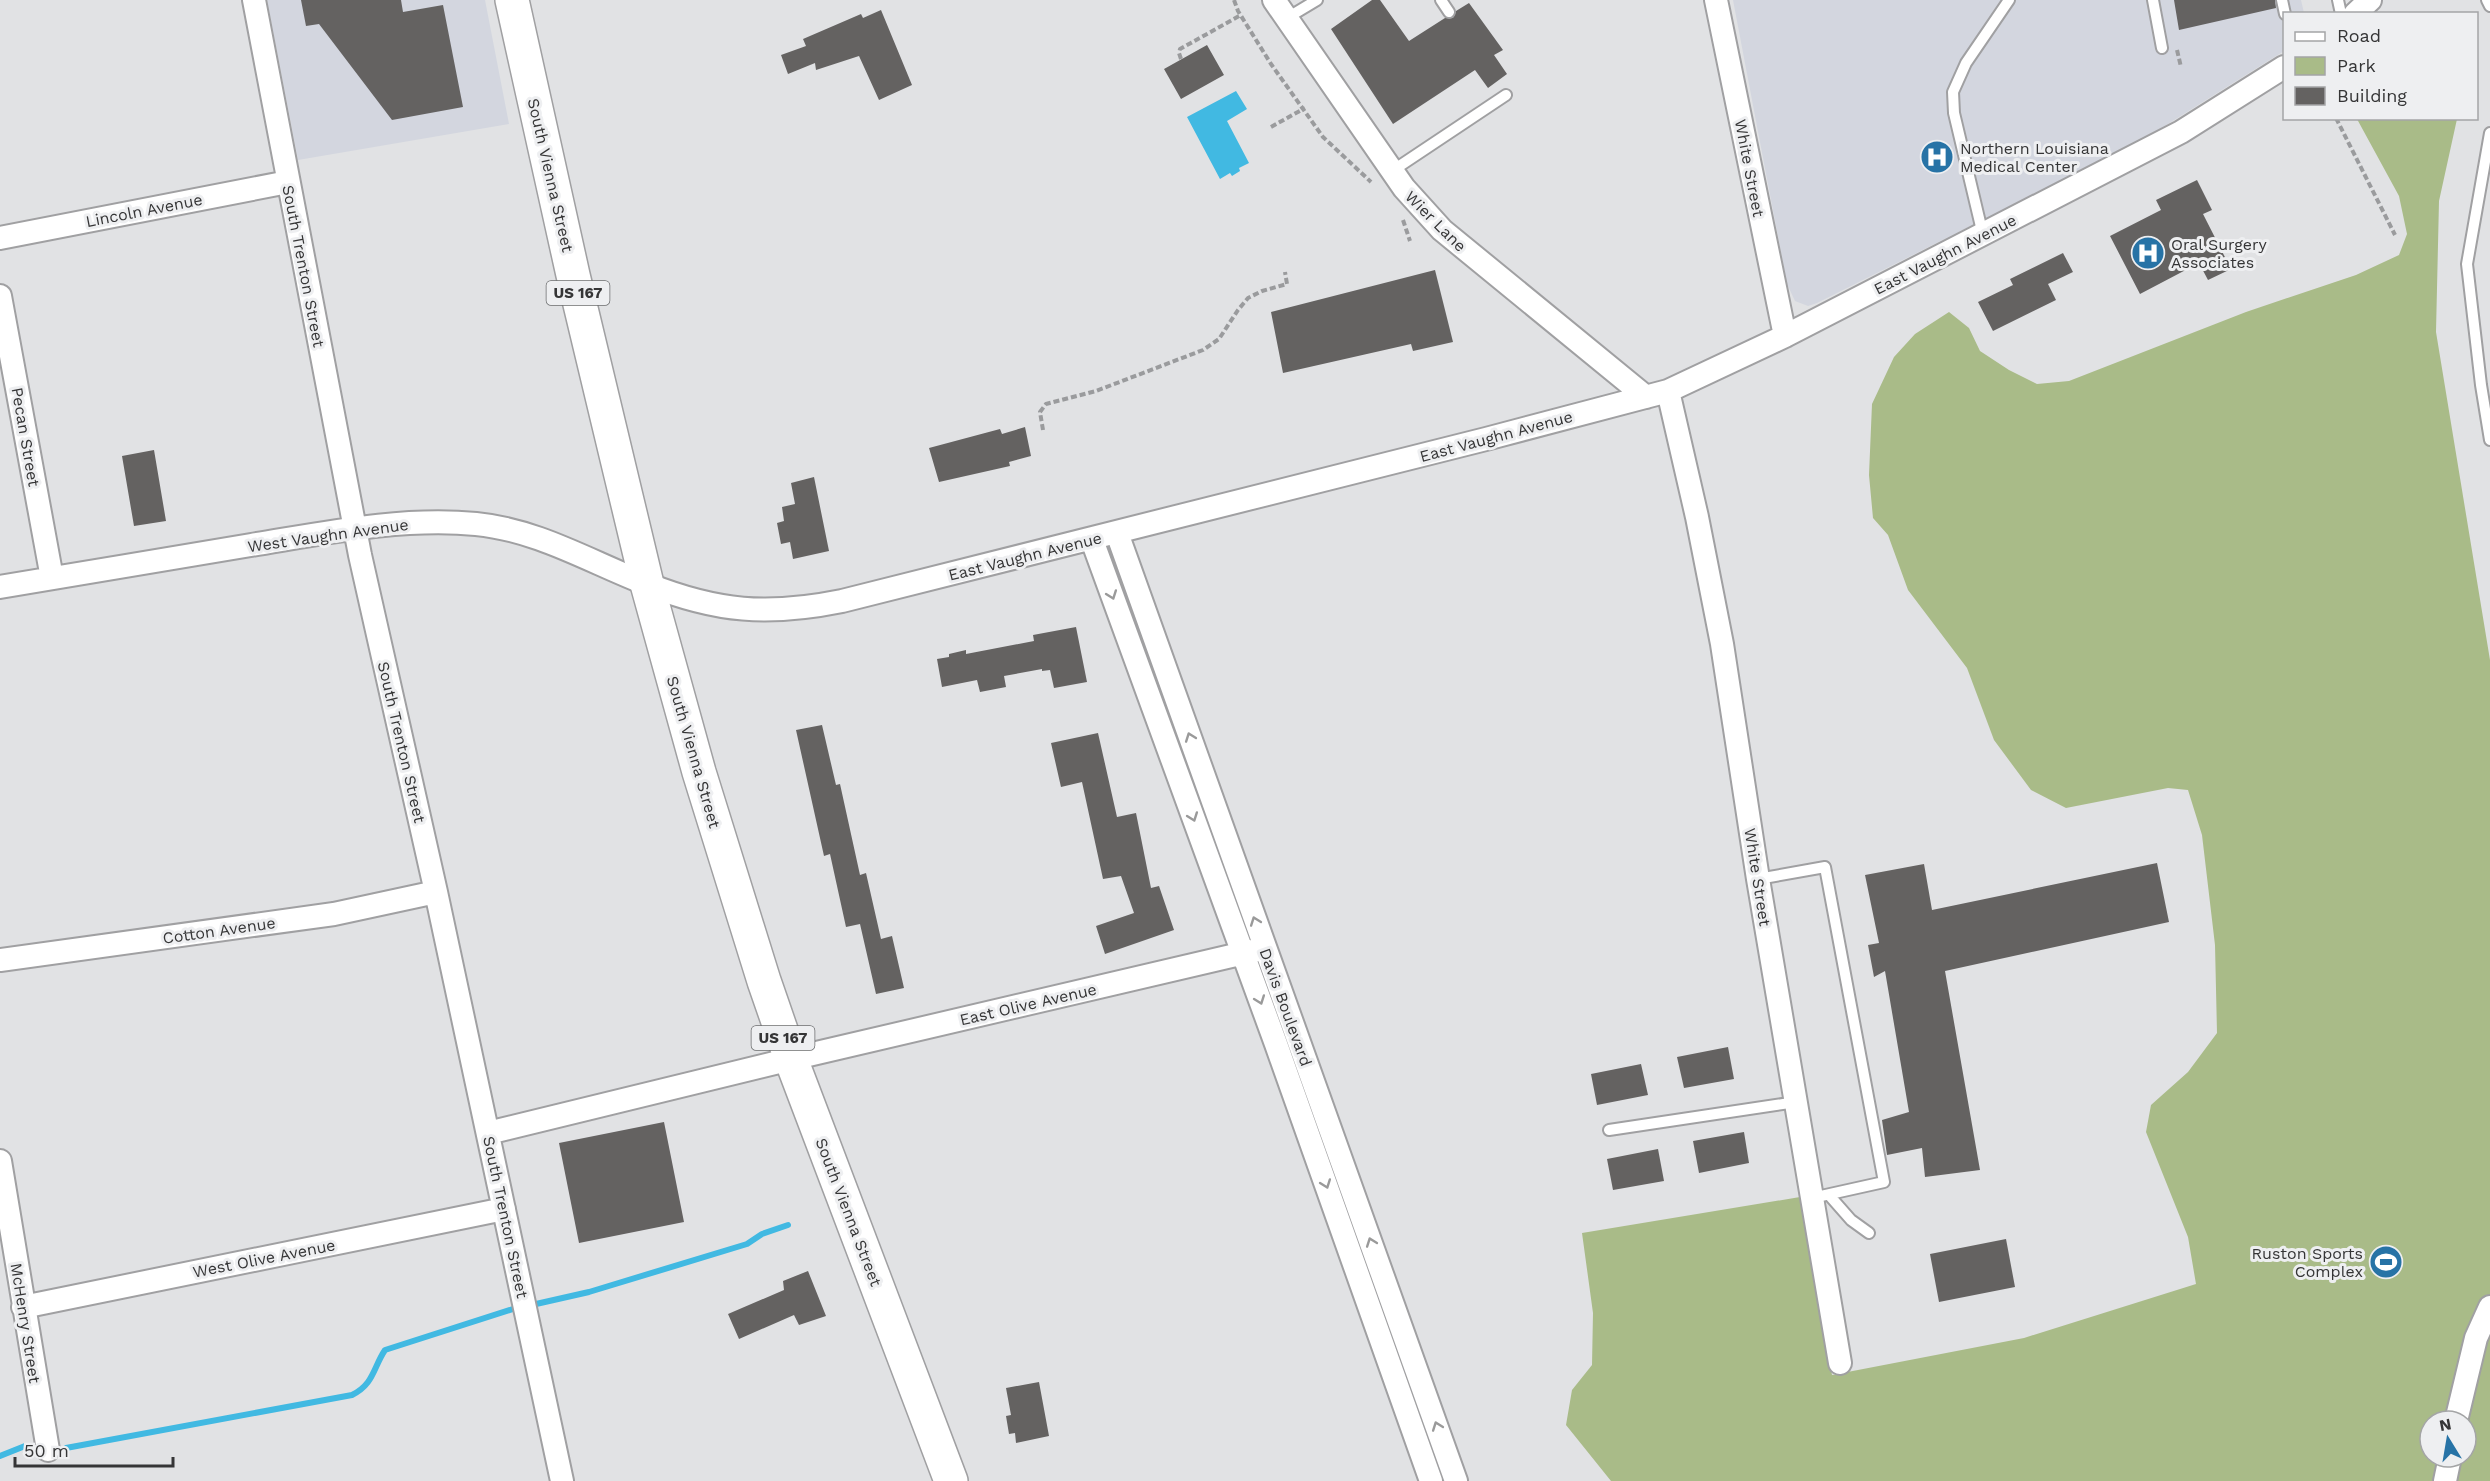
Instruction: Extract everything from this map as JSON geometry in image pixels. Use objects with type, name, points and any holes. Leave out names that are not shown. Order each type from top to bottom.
[{"type":"highway","name":"South Vienna Street","points":[[512,0],[573,275],[647,584],[703,783],[790,1059],[951,1481]]},
{"type":"street","name":"South Trenton Street","points":[[254,0],[355,528],[436,892],[562,1481]]},
{"type":"street","name":"White Street","points":[[1716,0],[1785,336]]},
{"type":"street","points":[[2357,12],[2370,0]]},
{"type":"street","name":"Wier Lane","points":[[1280,9],[1404,188],[1442,230],[1657,394]]},
{"type":"street","name":"East Vaughn Avenue","points":[[647,584],[713,605],[750,611],[812,607],[1092,540],[1657,394],[1785,336],[1983,235],[2181,132],[2283,69]]},
{"type":"street","name":"Lincoln Avenue","points":[[0,238],[288,182]]},
{"type":"street","name":"Pecan Street","points":[[0,296],[52,578]]},
{"type":"street","name":"White Street","points":[[1657,394],[1697,517],[1722,644],[1758,879],[1796,1102],[1821,1196],[1840,1364]]},
{"type":"street","name":"West Vaughn Avenue","points":[[0,587],[355,528],[431,522],[477,524],[519,531],[577,552],[647,584]]},
{"type":"street","name":"Davis Boulevard","points":[[1117,533],[1431,1481]]},
{"type":"street","name":"Davis Boulevard","points":[[1092,540],[1254,951],[1456,1481]]},
{"type":"street","name":"Cotton Avenue","points":[[0,960],[334,914],[436,892]]},
{"type":"street","name":"East Olive Avenue","points":[[790,1059],[1254,951]]},
{"type":"street","points":[[488,1133],[790,1059]]},
{"type":"street","name":"McHenry Street","points":[[0,1161],[48,1450]]},
{"type":"street","name":"West Olive Avenue","points":[[23,1307],[504,1209]]},
{"type":"street","points":[[2459,1409],[2476,1338],[2490,1307]]},
{"type":"lane","points":[[1280,9],[1317,0]]},
{"type":"lane","points":[[1441,0],[1449,12]]},
{"type":"lane","points":[[1983,235],[1954,113],[1953,92],[1966,63],[2009,0]]},
{"type":"lane","points":[[2153,0],[2162,48]]},
{"type":"lane","points":[[2487,0],[2490,6]]},
{"type":"lane","points":[[1392,171],[1506,94]]},
{"type":"lane","points":[[2490,133],[2468,264],[2481,385],[2490,440]]},
{"type":"lane","points":[[1758,879],[1825,867],[1884,1182],[1821,1196]]},
{"type":"lane","points":[[1609,1130],[1796,1102]]},
{"type":"lane","points":[[1821,1196],[1869,1233]]},
{"type":"path","points":[[1234,0],[1271,64],[1305,108],[1323,137],[1375,186]]},
{"type":"path","points":[[1181,59],[1180,49],[1241,15]]},
{"type":"path","points":[[1271,127],[1305,108]]},
{"type":"path","points":[[2338,120],[2395,235]]},
{"type":"path","points":[[1401,217],[1410,241]]},
{"type":"path","points":[[1043,430],[1041,412],[1046,404],[1096,391],[1212,345],[1248,298],[1262,291],[1287,284],[1285,272]]},
{"type":"shaded area","points":[[267,0],[485,0],[509,124],[298,160]]},
{"type":"shaded area","name":"Northern Louisiana Medical Center","points":[[1733,0],[2301,0],[2304,12],[2283,12],[2283,52],[2144,139],[1817,303],[1808,306],[1795,301],[1787,284]]},
{"type":"green space","points":[[2358,120],[2457,120],[2439,201],[2436,332],[2490,660],[2490,1481],[1611,1481],[1566,1425],[1572,1390],[1592,1365],[1593,1313],[1582,1233],[1800,1197],[1832,1375],[2024,1338],[2196,1284],[2188,1237],[2146,1132],[2151,1105],[2188,1072],[2217,1033],[2215,945],[2202,835],[2188,790],[2168,788],[2066,808],[2031,790],[1994,740],[1967,668],[1908,590],[1888,535],[1873,518],[1869,475],[1872,404],[1894,357],[1915,334],[1949,312],[1969,328],[1980,351],[2009,370],[2037,384],[2069,381],[2246,312],[2356,275],[2399,255],[2407,234],[2399,196]]},
{"type":"water","points":[[1236,91],[1247,109],[1227,121],[1249,163],[1239,168],[1240,171],[1232,176],[1230,173],[1220,179],[1187,117]]},
{"type":"building","points":[[301,0],[401,0],[403,12],[443,5],[463,107],[392,120],[319,24],[306,26]]},
{"type":"building","points":[[1372,0],[1380,0],[1409,41],[1445,18],[1453,18],[1456,11],[1469,3],[1503,50],[1494,55],[1507,74],[1488,88],[1475,70],[1393,124],[1331,29]]},
{"type":"building","points":[[2174,0],[2275,0],[2276,8],[2179,30]]},
{"type":"building","points":[[881,10],[912,85],[879,100],[859,56],[816,70],[815,63],[788,74],[781,55],[806,46],[803,39],[861,14],[863,18]]},
{"type":"building","points":[[1207,45],[1224,75],[1181,99],[1164,69]]},
{"type":"building","points":[[2197,180],[2212,210],[2203,214],[2231,269],[2208,280],[2199,263],[2140,294],[2110,236],[2161,210],[2156,200]]},
{"type":"building","points":[[2063,253],[2073,272],[2048,284],[2056,300],[1993,331],[1978,302],[2013,285],[2010,279]]},
{"type":"building","points":[[1435,270],[1453,342],[1413,351],[1411,344],[1283,373],[1271,312]]},
{"type":"building","points":[[1025,427],[1031,456],[1009,462],[1010,466],[939,482],[929,448],[1000,429],[1002,434]]},
{"type":"building","points":[[154,450],[166,521],[134,526],[122,456]]},
{"type":"building","points":[[814,477],[829,551],[793,559],[790,542],[781,544],[777,523],[784,521],[782,507],[795,504],[791,483]]},
{"type":"building","points":[[1076,627],[1087,682],[1054,688],[1050,670],[1042,671],[1042,669],[1004,676],[1006,687],[980,692],[977,680],[942,687],[937,659],[966,650],[966,654],[1034,641],[1033,635]]},
{"type":"building","points":[[822,725],[836,785],[840,784],[860,875],[866,873],[881,939],[892,936],[904,988],[876,994],[860,924],[846,927],[830,854],[824,856],[796,730]]},
{"type":"building","points":[[1098,733],[1117,817],[1136,813],[1151,888],[1159,886],[1174,930],[1105,954],[1096,926],[1134,913],[1121,876],[1103,879],[1082,782],[1061,787],[1051,743]]},
{"type":"building","points":[[2157,863],[2169,922],[1945,971],[1980,1170],[1925,1177],[1922,1148],[1887,1155],[1882,1120],[1909,1112],[1885,971],[1874,977],[1868,945],[1879,943],[1865,875],[1924,864],[1932,910]]},
{"type":"building","points":[[1728,1047],[1734,1079],[1684,1088],[1677,1057]]},
{"type":"building","points":[[1641,1064],[1648,1095],[1597,1105],[1591,1074]]},
{"type":"building","points":[[664,1122],[684,1222],[579,1243],[559,1143]]},
{"type":"building","points":[[1744,1132],[1749,1163],[1699,1173],[1693,1141]]},
{"type":"building","points":[[1658,1149],[1664,1181],[1613,1190],[1607,1159]]},
{"type":"building","points":[[2006,1239],[2015,1287],[1939,1302],[1930,1254]]},
{"type":"building","points":[[808,1271],[826,1316],[799,1325],[794,1315],[739,1339],[728,1314],[784,1290],[783,1281]]},
{"type":"building","points":[[1039,1382],[1049,1436],[1016,1443],[1015,1433],[1009,1434],[1006,1416],[1011,1415],[1006,1388]]},
{"type":"waterway","points":[[536,1304],[589,1292],[747,1244],[762,1234],[788,1225]]},
{"type":"waterway","points":[[66,1448],[352,1395],[369,1381],[385,1350],[516,1308]]},
{"type":"waterway","points":[[0,1456],[25,1446]]},
{"type":"place","name":"Northern Louisiana Medical Center","points":[[1937,157]]},
{"type":"place","name":"Oral Surgery Associates","points":[[2148,253]]},
{"type":"place","name":"Ruston Sports Complex","points":[[2386,1262]]}]
